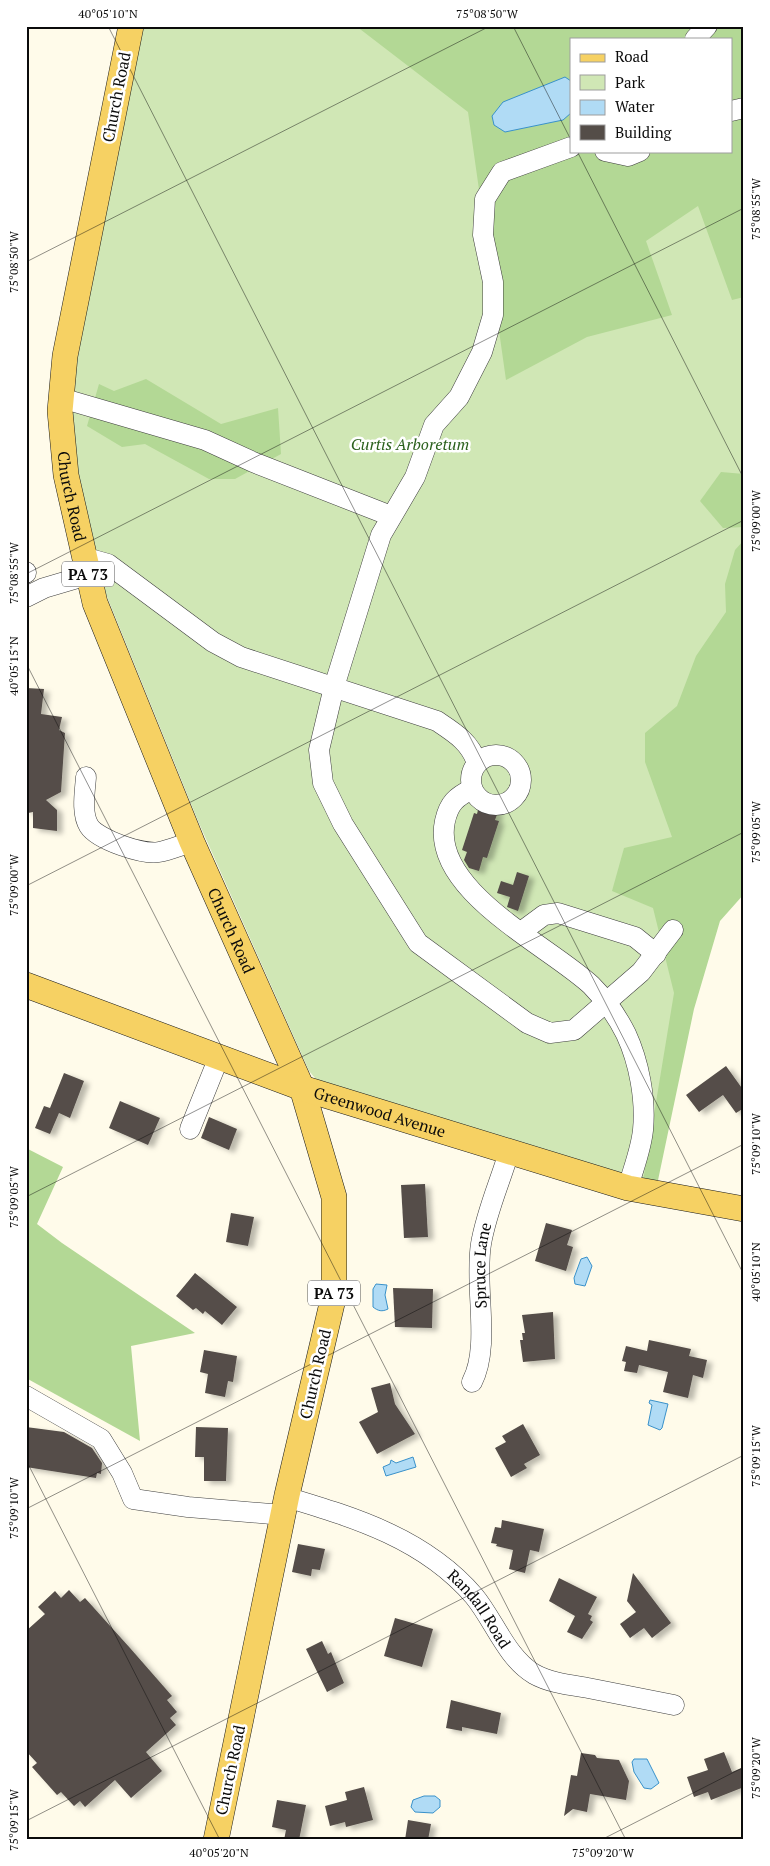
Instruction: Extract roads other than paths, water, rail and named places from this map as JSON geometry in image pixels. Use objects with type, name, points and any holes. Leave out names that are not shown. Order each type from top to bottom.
[{"type":"main road","name":"Church Road","points":[[130,26],[65,356],[60,412],[66,475],[95,603],[192,842],[302,1088],[334,1197],[334,1295],[285,1506],[216,1840]]},
{"type":"main road","name":"Greenwood Avenue","points":[[26,985],[302,1088],[628,1188],[744,1208]]},
{"type":"street","points":[[697,38],[707,26]]},
{"type":"street","points":[[570,148],[502,172],[485,199],[483,236],[493,282],[493,315],[482,352],[459,397],[434,425],[415,477],[381,535],[334,687],[319,750],[323,783],[343,824],[418,943],[500,1005],[527,1023],[550,1033],[574,1030],[624,989],[656,954],[673,930]]},
{"type":"street","points":[[610,152],[628,156],[638,152]]},
{"type":"street","points":[[61,398],[205,440],[253,462],[391,516]]},
{"type":"street","points":[[26,597],[86,566],[108,564],[213,642],[241,657],[436,721],[458,735],[472,750],[477,763]]},
{"type":"street","points":[[491,755],[507,758],[518,769],[520,785],[513,799],[498,805],[482,801],[472,789],[471,775],[477,763],[491,755]]},
{"type":"street","points":[[86,776],[84,804],[88,825],[96,835],[139,852],[158,853],[192,842]]},
{"type":"street","points":[[472,789],[456,796],[448,810],[442,833],[447,858],[481,902],[497,917],[559,959],[607,1002],[626,1034],[637,1063],[642,1096],[644,1130],[628,1188]]},
{"type":"street","points":[[521,932],[544,915],[558,913],[635,937],[656,954]]},
{"type":"street","points":[[190,1129],[218,1057]]},
{"type":"street","name":"Spruce Lane","points":[[472,1382],[478,1370],[481,1351],[478,1287],[481,1244],[509,1152]]},
{"type":"street","name":"Randall Road","points":[[26,1396],[101,1439],[122,1473],[133,1499],[188,1507],[285,1506],[369,1524],[396,1536],[432,1557],[461,1582],[480,1603],[518,1660],[540,1677],[674,1705]]},
{"type":"water","points":[[565,77],[570,80],[570,114],[563,120],[505,132],[494,125],[492,116],[503,102]]},
{"type":"water","points":[[587,1257],[592,1266],[585,1286],[575,1284],[574,1278],[581,1259]]},
{"type":"water","points":[[376,1284],[387,1285],[385,1295],[388,1309],[386,1310],[380,1311],[373,1307],[373,1289]]},
{"type":"water","points":[[650,1400],[668,1404],[660,1430],[648,1425],[652,1405],[649,1403]]},
{"type":"water","points":[[413,1457],[416,1467],[386,1476],[383,1467],[390,1464],[391,1460],[396,1463]]},
{"type":"water","points":[[634,1759],[647,1759],[659,1783],[651,1789],[644,1788],[634,1772],[632,1762]]},
{"type":"water","points":[[424,1796],[435,1796],[440,1800],[440,1807],[433,1813],[415,1812],[411,1807],[413,1800]]},
{"type":"park label","name":"Curtis Arboretum","points":[[410,444]]}]
